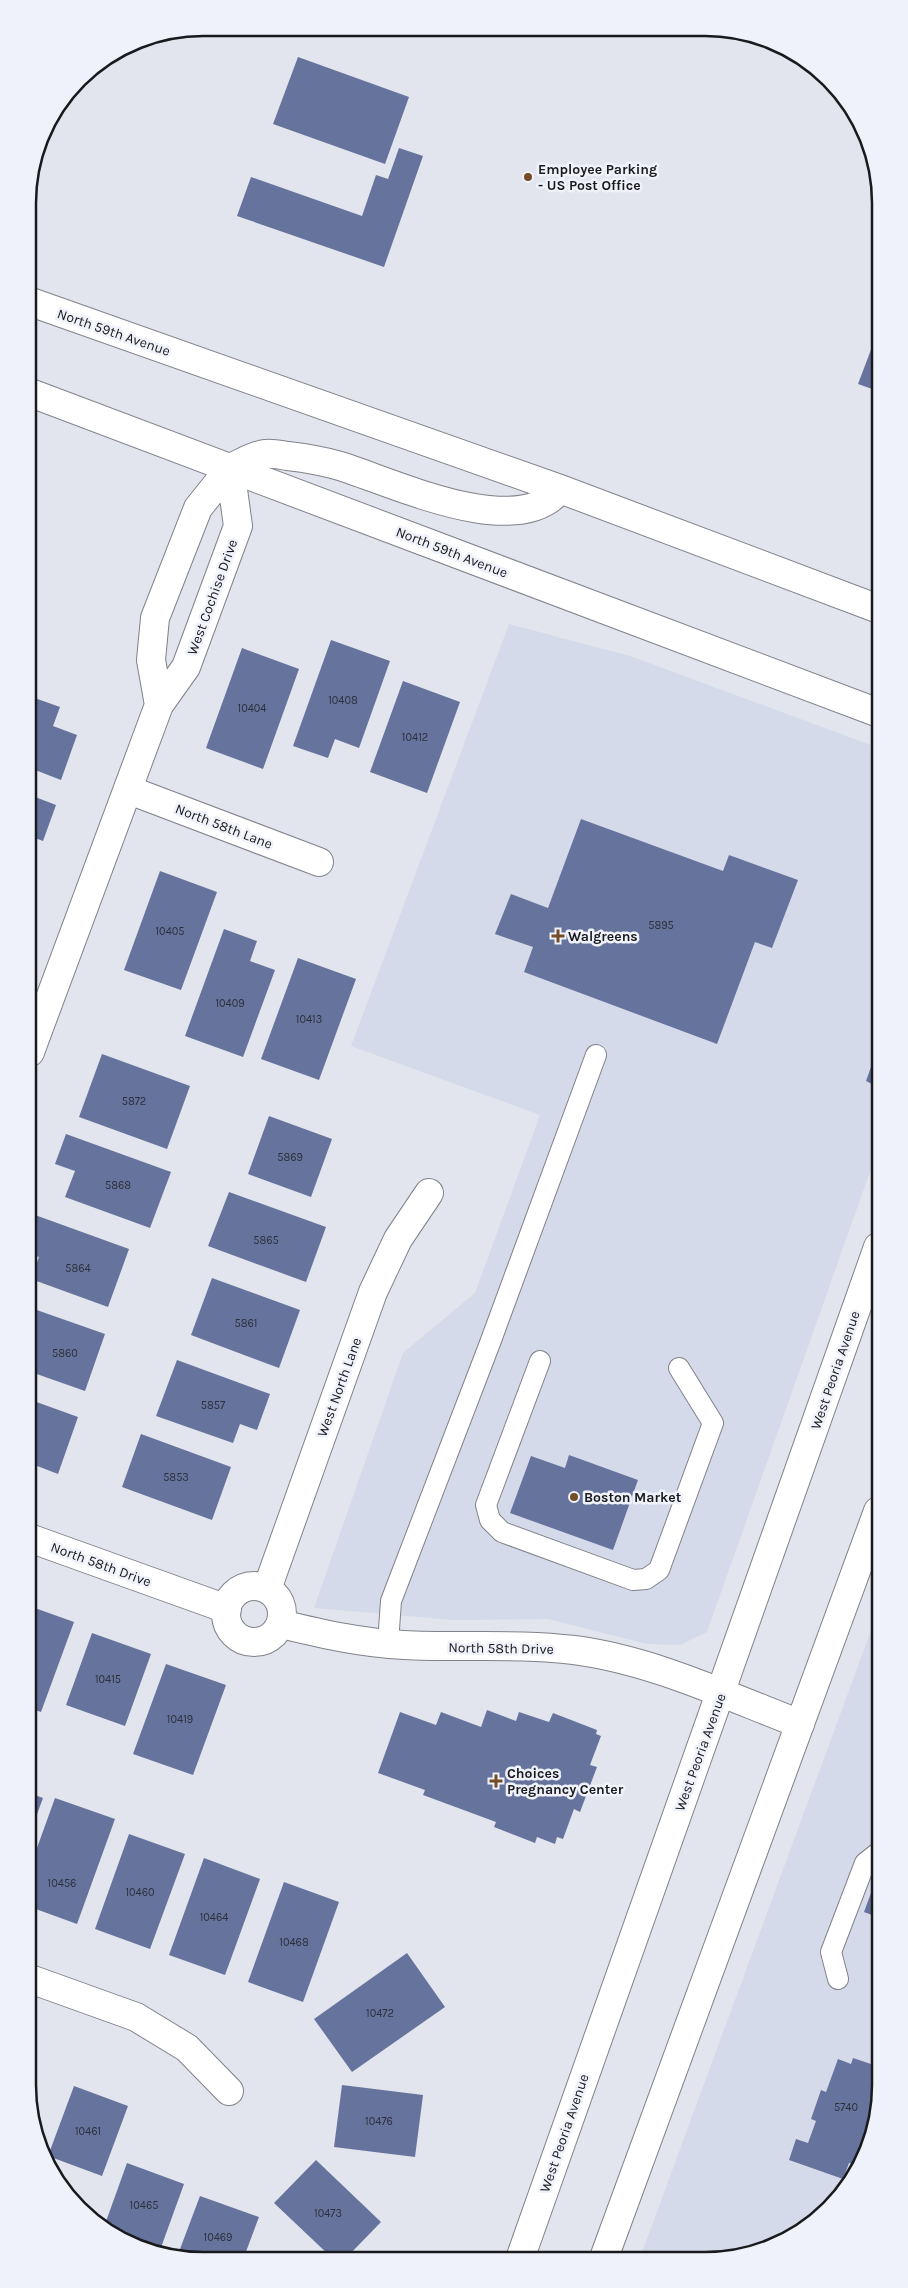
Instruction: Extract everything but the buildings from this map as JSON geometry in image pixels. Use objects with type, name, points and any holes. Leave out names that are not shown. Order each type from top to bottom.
[{"type":"main road","name":"North 59th Avenue","points":[[37,304],[560,489],[872,606]]},
{"type":"main road","name":"North 59th Avenue","points":[[37,395],[872,710]]},
{"type":"main road","points":[[230,468],[265,454],[303,458],[339,466],[442,502],[496,511],[519,510],[538,506],[552,500],[560,489]]},
{"type":"main road","name":"West Cochise Drive","points":[[159,705],[152,660],[155,618],[198,508],[230,468]]},
{"type":"main road","name":"West Cochise Drive","points":[[37,1035],[159,705],[186,667],[238,526],[230,468]]},
{"type":"main road","name":"North 58th Lane","points":[[129,790],[319,862]]},
{"type":"main road","name":"West North Lane","points":[[267,1589],[373,1292],[398,1239],[429,1193]]},
{"type":"main road","name":"West Peoria Avenue","points":[[523,2252],[871,1266]]},
{"type":"main road","points":[[606,2252],[871,1530]]},
{"type":"main road","name":"North 58th Drive","points":[[36,1541],[227,1609]]},
{"type":"main road","points":[[258,1586],[267,1589],[279,1600],[283,1616],[281,1624],[269,1639],[251,1643],[234,1635],[226,1618],[227,1609],[234,1594],[242,1589],[258,1586]]},
{"type":"main road","name":"North 58th Drive","points":[[281,1624],[346,1639],[388,1643],[470,1647],[529,1645],[577,1651],[623,1660],[721,1693],[800,1724]]},
{"type":"main road","points":[[36,1981],[136,2017],[187,2048],[229,2091]]},
{"type":"lane","points":[[388,1643],[391,1600],[490,1344],[596,1056]]},
{"type":"lane","points":[[540,1361],[486,1505],[490,1520],[502,1532],[633,1580],[646,1579],[659,1570],[713,1423],[678,1368]]},
{"type":"lane","points":[[838,1978],[831,1952],[865,1863],[871,1858]]},
{"type":"shaded area","points":[[509,624],[630,656],[872,745],[871,1168],[707,1632],[680,1645],[647,1644],[548,1619],[453,1620],[314,1608],[403,1353],[475,1293],[540,1115],[351,1046]]},
{"type":"shaded area","points":[[871,1630],[871,2096],[866,2128],[859,2149],[837,2186],[823,2203],[797,2224],[769,2239],[748,2246],[726,2250],[642,2252]]},
{"type":"place","name":"Employee Parking - US Post Office","points":[[528,177]]},
{"type":"place","name":"Walgreens","points":[[558,936]]},
{"type":"place","name":"Boston Market","points":[[574,1497]]},
{"type":"place","name":"Choices Pregnancy Center","points":[[496,1781]]}]
